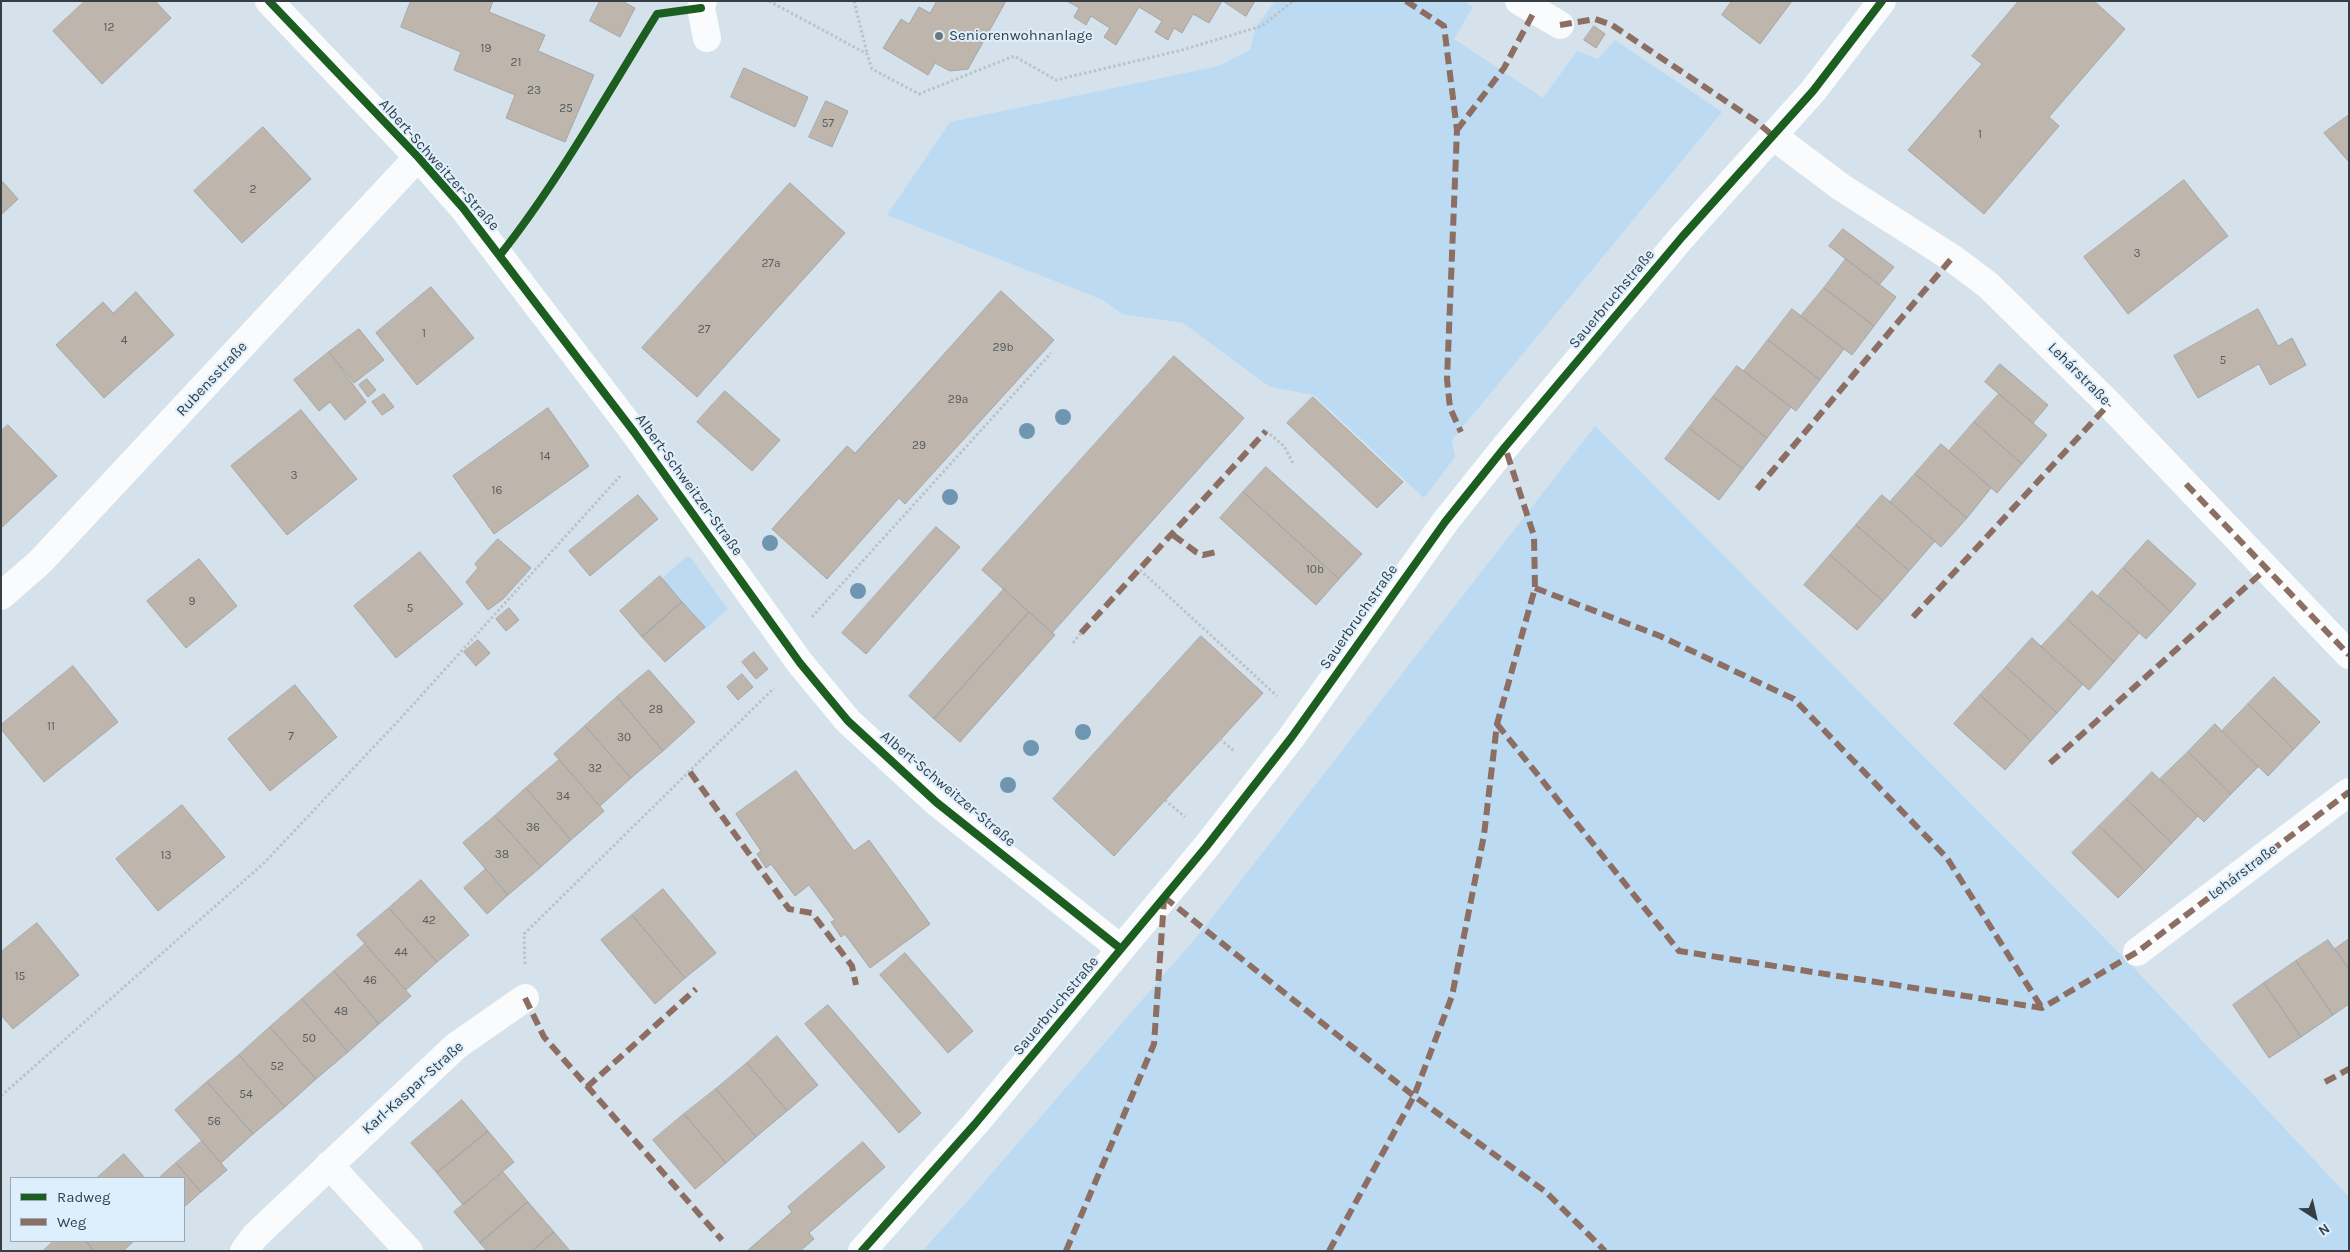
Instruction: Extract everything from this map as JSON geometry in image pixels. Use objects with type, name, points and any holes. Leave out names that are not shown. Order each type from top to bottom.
[{"type":"street","name":"Albert-Schweitzer-Straße","points":[[269,1],[418,157],[470,216],[644,446],[800,663],[848,721],[936,802],[1121,949]]},
{"type":"street","points":[[703,1],[702,8],[707,38]]},
{"type":"street","points":[[1519,1],[1560,25]]},
{"type":"street","name":"Sauerbruchstraße","points":[[862,1251],[946,1158],[1206,846],[1280,752],[1409,570],[1488,467],[1682,236],[1813,91],[1882,1]]},
{"type":"street","name":"Lehárstraße","points":[[1773,136],[1841,187],[1952,258],[1995,291],[2110,404],[2349,655]]},
{"type":"street","name":"Rubensstraße","points":[[1,596],[40,562],[418,157]]},
{"type":"street","name":"Lehárstraße","points":[[2137,952],[2349,792]]},
{"type":"street","name":"Karl-Kaspar-Straße","points":[[244,1251],[255,1236],[456,1046],[525,998]]},
{"type":"street","points":[[329,1165],[408,1251]]},
{"type":"path","points":[[769,1],[867,54]]},
{"type":"path","points":[[854,1],[872,69],[919,94],[1014,56],[1056,80],[1182,50],[1262,26],[1293,1]]},
{"type":"path","points":[[808,621],[1051,353]]},
{"type":"path","points":[[1266,431],[1284,446],[1294,465]]},
{"type":"path","points":[[1,1096],[264,863],[413,704],[629,466],[644,446]]},
{"type":"path","points":[[1140,570],[1281,700]]},
{"type":"path","points":[[1073,643],[1081,633]]},
{"type":"path","points":[[525,998],[524,934],[800,663]]},
{"type":"path","points":[[1220,739],[1240,757]]},
{"type":"path","points":[[1165,800],[1191,822]]},
{"type":"shaded area","points":[[1275,1],[1464,1],[1473,7],[1454,39],[1543,98],[1577,51],[1598,59],[1615,40],[1722,112],[1452,440],[1455,457],[1424,498],[1314,395],[1270,387],[1183,323],[1122,314],[1103,300],[887,215],[950,122],[1219,66],[1250,50],[1256,27]]},
{"type":"shaded area","points":[[1595,426],[2135,969],[2349,1197],[2349,1251],[922,1251],[966,1203],[1200,933]]},
{"type":"shaded area","points":[[687,556],[690,557],[728,609],[703,631],[660,580]]},
{"type":"building","points":[[85,1],[155,1],[171,18],[102,84],[53,31]]},
{"type":"building","points":[[411,1],[493,1],[489,12],[545,35],[538,51],[594,75],[565,142],[506,118],[515,95],[454,70],[461,52],[401,27]]},
{"type":"building","points":[[600,1],[622,1],[635,8],[620,37],[590,21]]},
{"type":"building","name":"Seniorenwohnanlage","points":[[937,1],[1006,1],[968,69],[950,71],[935,63],[928,75],[883,48],[901,19],[909,24],[919,7],[930,13]]},
{"type":"building","name":"Seniorenwohnanlage","points":[[1067,1],[1222,1],[1209,23],[1193,14],[1182,33],[1174,28],[1168,40],[1155,32],[1162,21],[1139,7],[1116,45],[1104,37],[1110,28],[1091,16],[1086,25],[1074,17],[1079,8]]},
{"type":"building","points":[[1223,1],[1255,1],[1246,16]]},
{"type":"building","points":[[1732,1],[1792,1],[1760,44],[1722,15]]},
{"type":"building","points":[[2019,1],[2094,1],[2125,29],[2049,117],[2059,126],[1984,214],[1908,150],[1982,64],[1972,56]]},
{"type":"building","points":[[1594,26],[1605,34],[1596,48],[1584,40]]},
{"type":"building","points":[[744,68],[808,97],[795,127],[731,97]]},
{"type":"building","points":[[826,101],[848,111],[832,147],[809,137]]},
{"type":"building","points":[[2349,115],[2349,162],[2324,133]]},
{"type":"building","points":[[263,127],[311,179],[242,243],[194,191]]},
{"type":"building","points":[[1,180],[18,199],[1,215]]},
{"type":"building","points":[[2184,180],[2228,236],[2128,314],[2084,257]]},
{"type":"building","points":[[790,183],[845,233],[697,397],[642,348]]},
{"type":"building","points":[[1843,229],[1894,267],[1879,285],[1829,246]]},
{"type":"building","points":[[1846,259],[1896,297],[1874,326],[1824,288]]},
{"type":"building","points":[[431,287],[474,338],[417,385],[376,333]]},
{"type":"building","points":[[1824,288],[1874,326],[1852,355],[1801,316]]},
{"type":"building","points":[[1001,291],[1054,340],[905,504],[899,498],[827,579],[772,529],[847,446],[855,453]]},
{"type":"building","points":[[136,292],[174,335],[104,398],[56,345],[103,302],[113,313]]},
{"type":"building","points":[[1792,309],[1844,349],[1820,380],[1768,340]]},
{"type":"building","points":[[2258,309],[2278,346],[2292,338],[2306,365],[2270,385],[2259,364],[2198,398],[2174,356]]},
{"type":"building","points":[[359,329],[384,360],[354,383],[329,352]]},
{"type":"building","points":[[1768,340],[1820,380],[1796,411],[1744,371]]},
{"type":"building","points":[[329,352],[366,402],[345,420],[330,402],[319,411],[294,380]]},
{"type":"building","points":[[1174,356],[1244,418],[1052,633],[982,570]]},
{"type":"building","points":[[2000,364],[2048,405],[2033,423],[1985,382]]},
{"type":"building","points":[[1737,366],[1791,407],[1767,438],[1713,397]]},
{"type":"building","points":[[367,379],[376,390],[368,397],[359,385]]},
{"type":"building","points":[[725,391],[780,440],[752,471],[697,422]]},
{"type":"building","points":[[384,394],[394,407],[382,415],[372,402]]},
{"type":"building","points":[[1999,394],[2047,435],[2022,464],[1974,422]]},
{"type":"building","points":[[1313,397],[1403,482],[1377,508],[1287,423]]},
{"type":"building","points":[[1713,397],[1767,438],[1743,469],[1689,428]]},
{"type":"building","points":[[548,408],[589,466],[494,534],[453,476]]},
{"type":"building","points":[[301,410],[357,479],[287,535],[231,466]]},
{"type":"building","points":[[1974,422],[2022,464],[1997,493],[1949,451]]},
{"type":"building","points":[[8,425],[57,476],[1,528],[1,431]]},
{"type":"building","points":[[1689,428],[1743,469],[1719,500],[1665,459]]},
{"type":"building","points":[[1941,444],[1991,488],[1967,518],[1915,474]]},
{"type":"building","points":[[1266,467],[1362,554],[1339,579],[1243,492]]},
{"type":"building","points":[[1915,474],[1967,518],[1941,547],[1890,502]]},
{"type":"building","points":[[1243,492],[1339,579],[1316,605],[1220,518]]},
{"type":"building","points":[[638,495],[658,519],[590,576],[569,551]]},
{"type":"building","points":[[1882,495],[1935,541],[1909,571],[1856,525]]},
{"type":"building","points":[[1856,525],[1909,571],[1883,601],[1830,555]]},
{"type":"building","points":[[936,527],[960,547],[866,654],[842,633]]},
{"type":"building","points":[[498,539],[531,568],[503,599],[488,610],[466,582],[478,568],[475,564]]},
{"type":"building","points":[[2148,540],[2196,584],[2171,612],[2123,568]]},
{"type":"building","points":[[420,552],[463,604],[396,658],[354,606]]},
{"type":"building","points":[[1830,555],[1883,601],[1857,630],[1804,585]]},
{"type":"building","points":[[199,559],[237,606],[186,648],[147,601]]},
{"type":"building","points":[[2123,568],[2171,612],[2146,639],[2098,596]]},
{"type":"building","points":[[660,576],[682,602],[642,637],[620,611]]},
{"type":"building","points":[[1004,589],[1029,612],[934,719],[909,696]]},
{"type":"building","points":[[2092,591],[2139,633],[2114,662],[2067,619]]},
{"type":"building","points":[[682,602],[705,627],[665,662],[642,637]]},
{"type":"building","points":[[509,608],[519,620],[506,631],[496,619]]},
{"type":"building","points":[[1029,612],[1055,635],[960,742],[934,719]]},
{"type":"building","points":[[2067,619],[2114,662],[2089,690],[2041,647]]},
{"type":"building","points":[[1201,636],[1263,693],[1114,856],[1053,799]]},
{"type":"building","points":[[2032,638],[2083,684],[2057,713],[2006,667]]},
{"type":"building","points":[[478,640],[490,653],[476,666],[464,652]]},
{"type":"building","points":[[754,652],[768,669],[756,679],[742,662]]},
{"type":"building","points":[[73,666],[118,722],[44,782],[1,729],[1,725]]},
{"type":"building","points":[[2006,667],[2057,713],[2031,741],[1980,695]]},
{"type":"building","points":[[649,670],[695,722],[663,751],[617,697]]},
{"type":"building","points":[[742,674],[753,687],[738,700],[727,687]]},
{"type":"building","points":[[2274,677],[2320,722],[2294,749],[2248,704]]},
{"type":"building","points":[[295,685],[337,737],[270,791],[228,739]]},
{"type":"building","points":[[1980,695],[2031,741],[2005,770],[1954,724]]},
{"type":"building","points":[[617,697],[663,751],[631,778],[585,726]]},
{"type":"building","points":[[2248,704],[2294,749],[2268,776],[2222,731]]},
{"type":"building","points":[[2215,724],[2258,767],[2231,794],[2188,752]]},
{"type":"building","points":[[585,726],[631,778],[600,806],[554,754]]},
{"type":"building","points":[[2188,752],[2231,794],[2204,822],[2160,779]]},
{"type":"building","points":[[559,760],[604,811],[571,840],[526,788]]},
{"type":"building","points":[[796,771],[854,851],[869,840],[930,924],[870,968],[845,934],[841,937],[831,922],[835,920],[809,885],[795,896],[771,864],[766,868],[757,854],[761,851],[736,814]]},
{"type":"building","points":[[2152,772],[2198,816],[2172,843],[2126,799]]},
{"type":"building","points":[[526,788],[571,840],[541,867],[495,816]]},
{"type":"building","points":[[2126,799],[2172,843],[2145,871],[2099,826]]},
{"type":"building","points":[[182,805],[225,857],[158,911],[116,859]]},
{"type":"building","points":[[495,816],[541,867],[508,895],[463,843]]},
{"type":"building","points":[[2099,826],[2145,871],[2118,898],[2072,853]]},
{"type":"building","points":[[486,869],[508,895],[487,914],[464,888]]},
{"type":"building","points":[[421,880],[469,935],[437,962],[389,908]]},
{"type":"building","points":[[663,889],[716,953],[685,978],[632,915]]},
{"type":"building","points":[[389,908],[437,962],[406,990],[357,935]]},
{"type":"building","points":[[632,915],[685,978],[655,1004],[601,940]]},
{"type":"building","points":[[37,923],[79,975],[13,1029],[1,1015],[1,952]]},
{"type":"building","points":[[2349,939],[2349,969],[2335,949]]},
{"type":"building","points":[[2328,940],[2349,969],[2349,1004],[2333,1015],[2296,961]]},
{"type":"building","points":[[365,944],[411,996],[379,1024],[334,971]]},
{"type":"building","points":[[905,953],[973,1031],[948,1053],[880,975]]},
{"type":"building","points":[[2296,961],[2333,1015],[2301,1037],[2264,983]]},
{"type":"building","points":[[334,971],[379,1024],[348,1052],[302,999]]},
{"type":"building","points":[[2264,983],[2301,1037],[2269,1058],[2233,1005]]},
{"type":"building","points":[[302,999],[348,1052],[316,1079],[270,1027]]},
{"type":"building","points":[[828,1005],[921,1113],[899,1133],[805,1024]]},
{"type":"building","points":[[270,1027],[316,1079],[285,1107],[239,1055]]},
{"type":"building","points":[[777,1036],[818,1085],[787,1111],[747,1063]]},
{"type":"building","points":[[239,1055],[285,1107],[253,1134],[207,1082]]},
{"type":"building","points":[[747,1063],[787,1111],[756,1137],[716,1089]]},
{"type":"building","points":[[207,1082],[253,1134],[221,1163],[175,1110]]},
{"type":"building","points":[[716,1089],[756,1137],[726,1163],[684,1114]]},
{"type":"building","points":[[462,1100],[488,1131],[437,1173],[411,1143]]},
{"type":"building","points":[[684,1114],[726,1163],[695,1189],[653,1140]]},
{"type":"building","points":[[488,1131],[514,1162],[463,1205],[437,1173]]},
{"type":"building","points":[[202,1141],[227,1170],[201,1192],[176,1163]]},
{"type":"building","points":[[863,1142],[885,1167],[809,1233],[814,1239],[800,1251],[747,1251],[792,1212],[788,1207]]},
{"type":"building","points":[[124,1154],[144,1177],[98,1177]]},
{"type":"building","points":[[176,1163],[201,1192],[185,1206],[185,1177],[160,1177]]},
{"type":"building","points":[[503,1172],[528,1202],[480,1243],[454,1212]]},
{"type":"building","points":[[528,1202],[554,1232],[532,1251],[487,1251],[480,1243]]},
{"type":"building","points":[[554,1232],[570,1251],[532,1251]]},
{"type":"building","points":[[53,1242],[87,1242],[94,1251],[43,1251]]},
{"type":"building","points":[[87,1242],[133,1242],[123,1251],[94,1251]]},
{"type":"marked path","points":[[1406,1],[1444,26],[1457,130],[1447,379],[1450,408],[1461,432]]},
{"type":"marked path","points":[[1457,130],[1504,68],[1535,10]]},
{"type":"marked path","points":[[1560,25],[1595,19],[1612,25],[1757,122],[1773,136]]},
{"type":"marked path","points":[[1757,489],[1952,258]]},
{"type":"marked path","points":[[1913,617],[2109,404]]},
{"type":"marked path","points":[[1081,633],[1266,431]]},
{"type":"marked path","points":[[1329,1251],[1414,1096],[1452,996],[1484,835],[1497,724],[1535,588],[1534,536],[1505,447]]},
{"type":"marked path","points":[[2186,484],[2349,655]]},
{"type":"marked path","points":[[1173,535],[1203,555],[1220,551]]},
{"type":"marked path","points":[[2050,763],[2267,568]]},
{"type":"marked path","points":[[1535,588],[1660,636],[1794,699],[1947,858],[2042,1008]]},
{"type":"marked path","points":[[1497,724],[1679,951],[2042,1008],[2137,952],[2349,792]]},
{"type":"marked path","points":[[690,772],[789,909],[812,913],[852,966],[856,985]]},
{"type":"marked path","points":[[1164,897],[1414,1096],[1546,1192],[1605,1251]]},
{"type":"marked path","points":[[1066,1251],[1154,1044],[1164,900]]},
{"type":"marked path","points":[[587,1087],[696,989]]},
{"type":"marked path","points":[[525,998],[544,1037],[722,1240]]},
{"type":"marked path","points":[[2325,1082],[2349,1069]]},
{"type":"cycle path","points":[[269,1],[418,157],[463,208],[634,432],[800,663],[848,721],[936,802],[1121,949]]},
{"type":"cycle path","points":[[862,1251],[975,1124],[1206,847],[1291,738],[1445,522],[1505,447],[1682,237],[1813,91],[1882,1]]},
{"type":"cycle path","points":[[500,255],[562,168],[657,14],[701,8]]},
{"type":"place","name":"Seniorenwohnanlage","points":[[939,36]]}]
